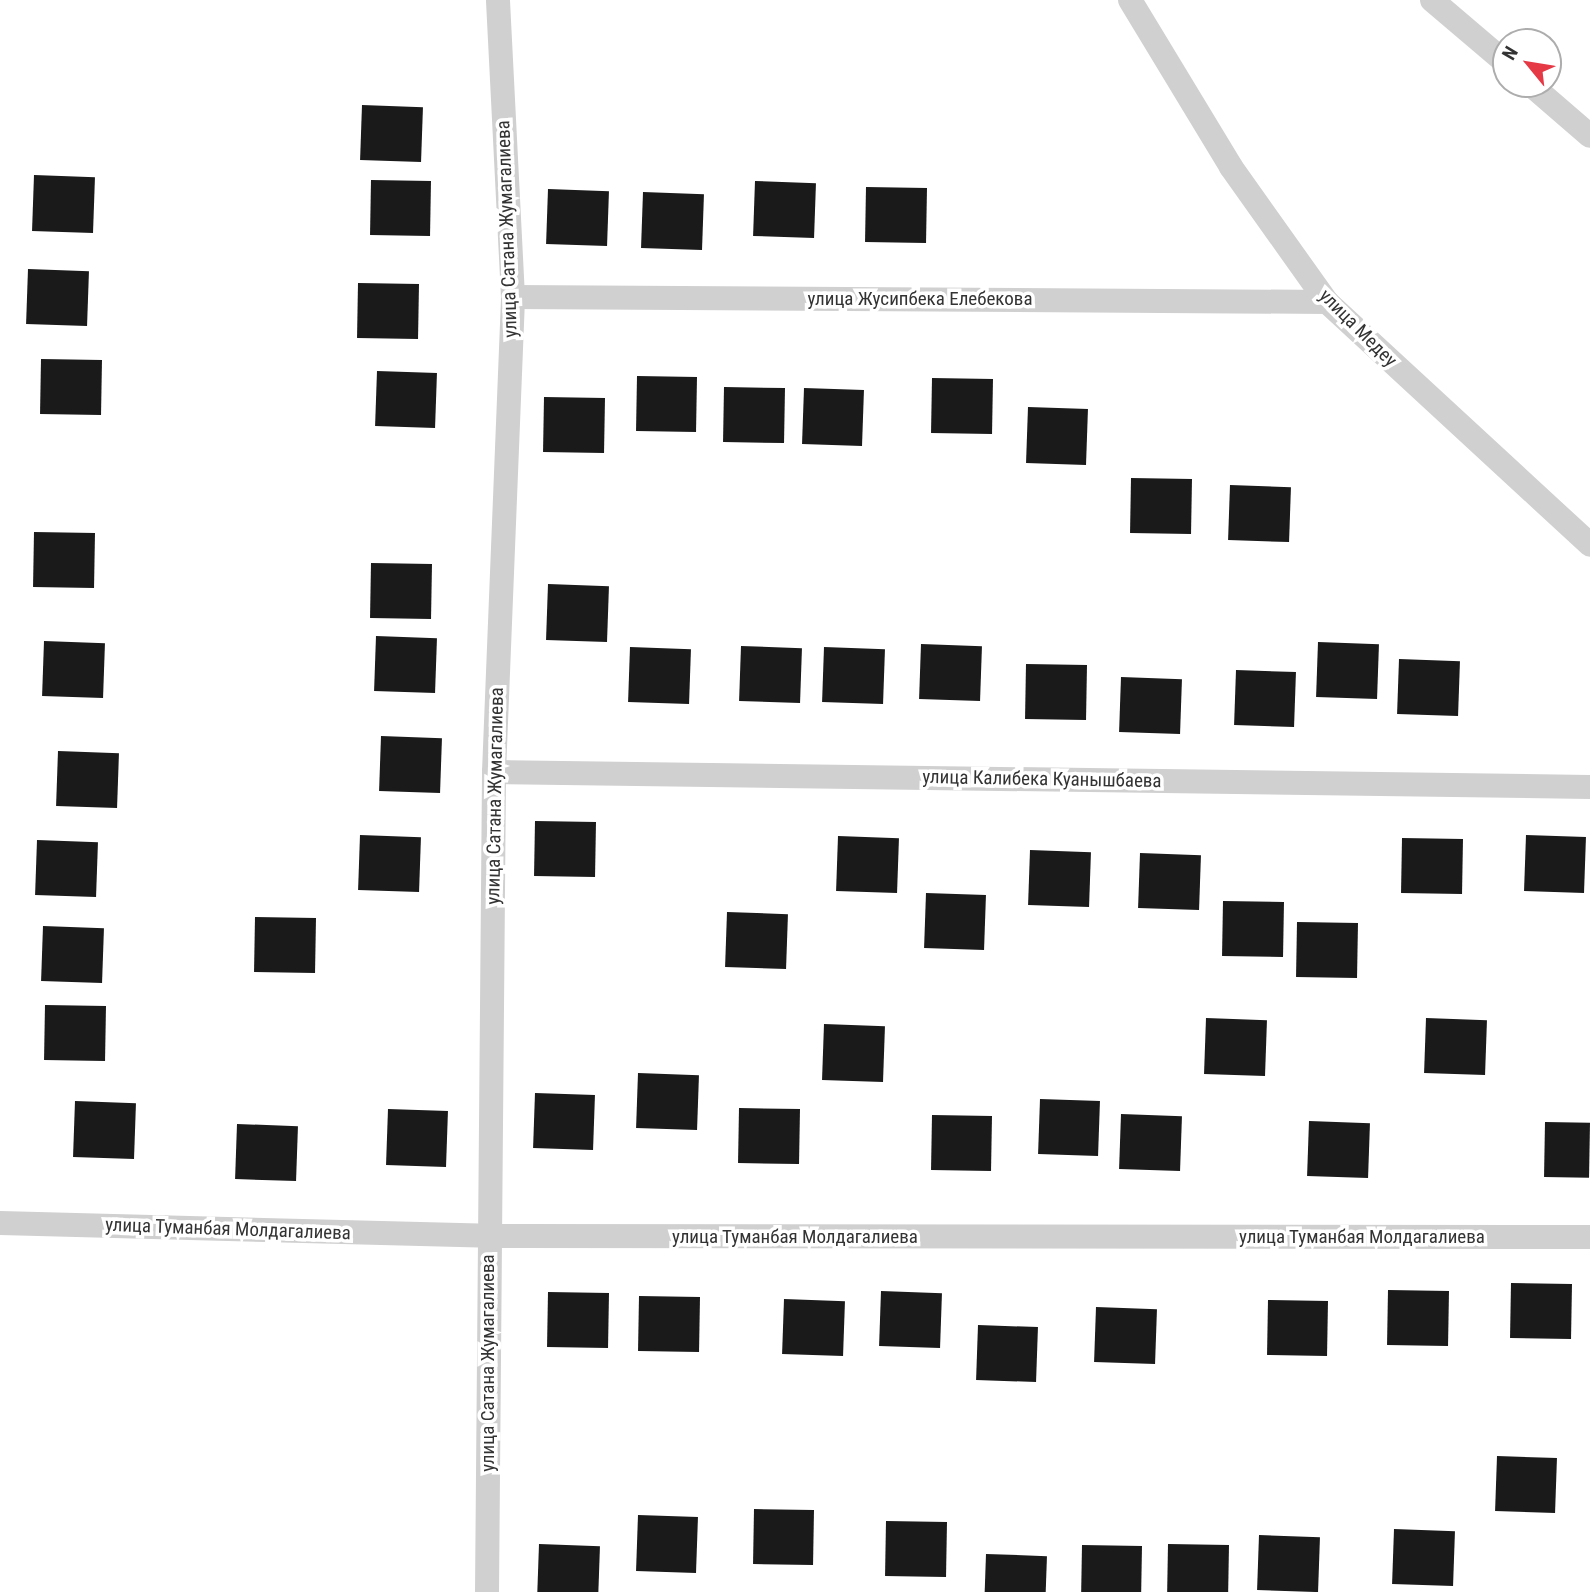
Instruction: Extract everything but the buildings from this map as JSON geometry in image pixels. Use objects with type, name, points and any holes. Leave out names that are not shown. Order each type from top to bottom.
[{"type":"street","name":"улица Сатана Жумагалиева","points":[[487,1592],[494,772],[513,297],[498,0]]},
{"type":"street","name":"улица Медеу","points":[[1130,0],[1231,167],[1327,302],[1590,545]]},
{"type":"street","points":[[1432,0],[1492,51]]},
{"type":"street","points":[[1546,98],[1590,136]]},
{"type":"street","name":"улица Жусипбека Елебекова","points":[[513,297],[1327,302]]},
{"type":"street","name":"улица Калибека Куанышбаева","points":[[494,772],[1590,787]]},
{"type":"street","name":"улица Туманбая Молдагалиева","points":[[0,1223],[489,1236],[1590,1237]]}]
